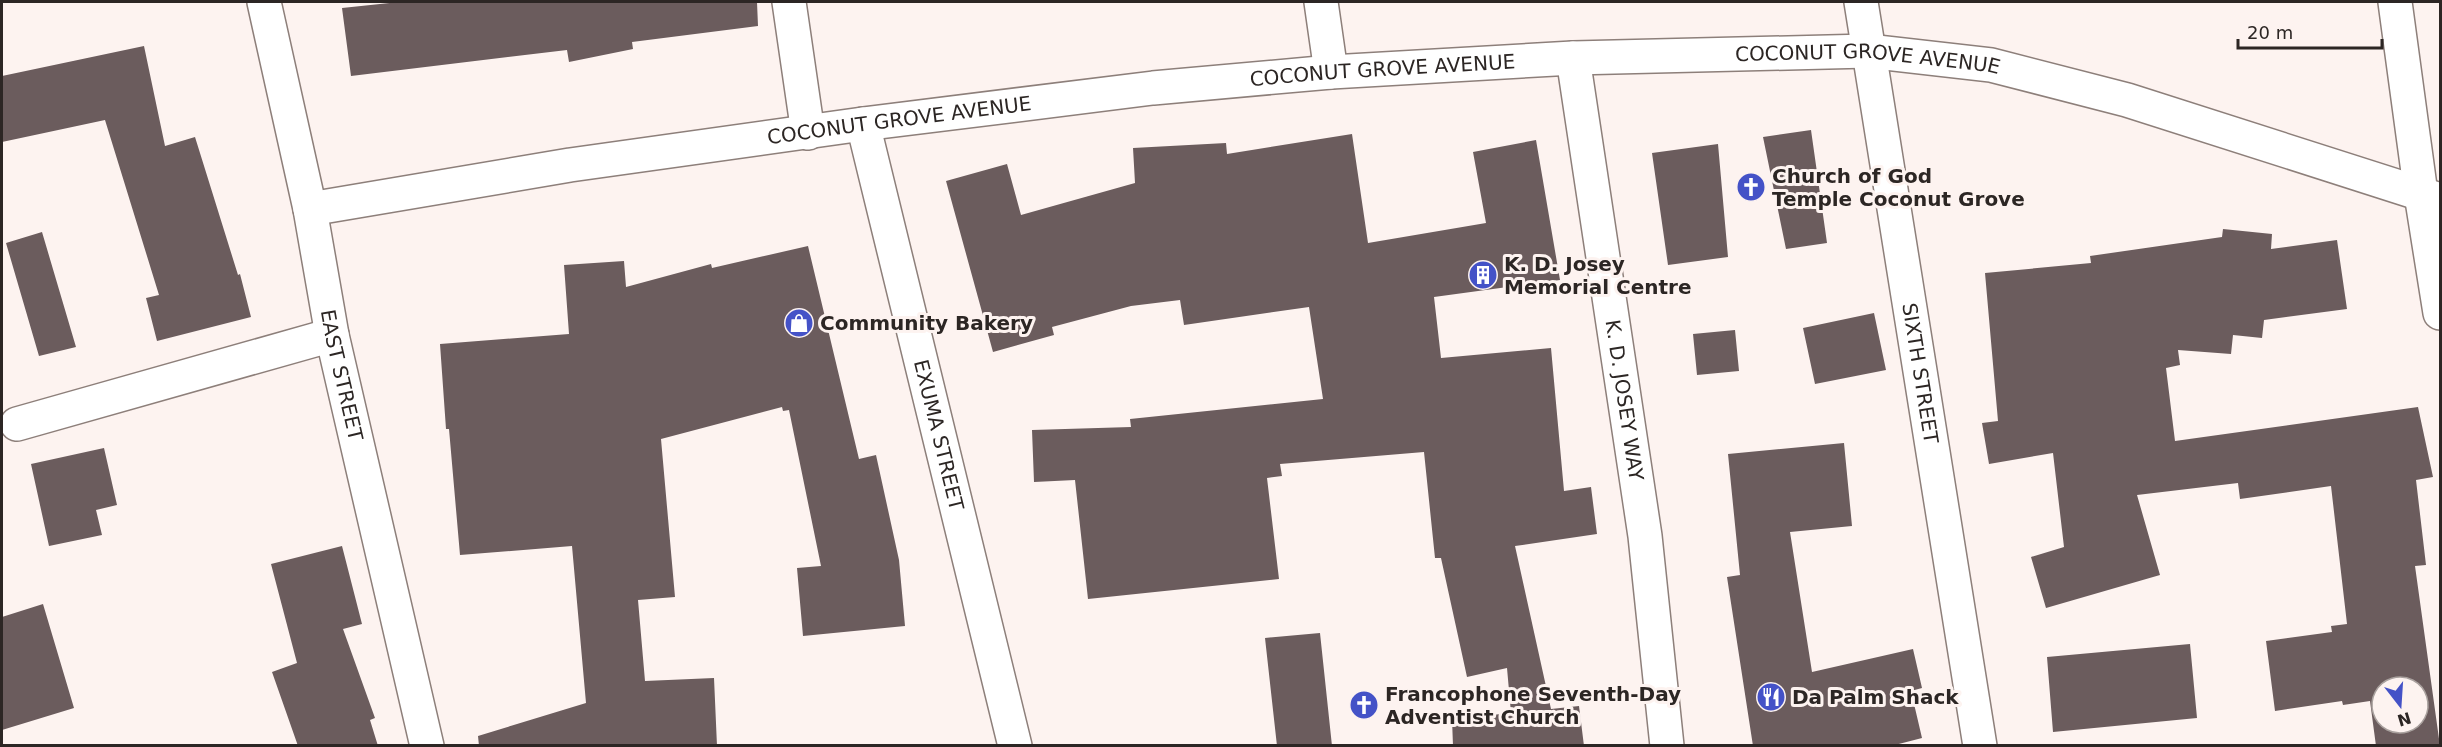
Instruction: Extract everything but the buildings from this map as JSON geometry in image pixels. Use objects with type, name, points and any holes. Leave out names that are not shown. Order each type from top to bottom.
[{"type":"street","name":"EAST STREET","points":[[264,2],[310,209],[332,335],[427,746]]},
{"type":"street","points":[[789,2],[808,133]]},
{"type":"street","points":[[1321,2],[1331,72]]},
{"type":"street","name":"SIXTH STREET","points":[[1860,2],[1980,746]]},
{"type":"street","points":[[2395,2],[2431,197],[2440,313]]},
{"type":"street","name":"COCONUT GROVE AVENUE","points":[[310,209],[570,165],[863,124],[1153,88],[1331,72],[1573,58],[1868,51],[1991,65],[2127,100],[2431,197]]},
{"type":"street","name":"K. D. JOSEY WAY","points":[[1573,58],[1645,537],[1667,746]]},
{"type":"street","name":"EXUMA STREET","points":[[863,124],[1015,746]]},
{"type":"street","points":[[17,424],[332,335]]},
{"type":"place","name":"Church of God Temple Coconut Grove","points":[[1751,187]]},
{"type":"place","name":"K. D. Josey Memorial Centre","points":[[1483,275]]},
{"type":"place","name":"Community Bakery","points":[[799,323]]},
{"type":"place","name":"Da Palm Shack","points":[[1771,697]]},
{"type":"place","name":"Francophone Seventh-Day Adventist Church","points":[[1364,705]]}]
